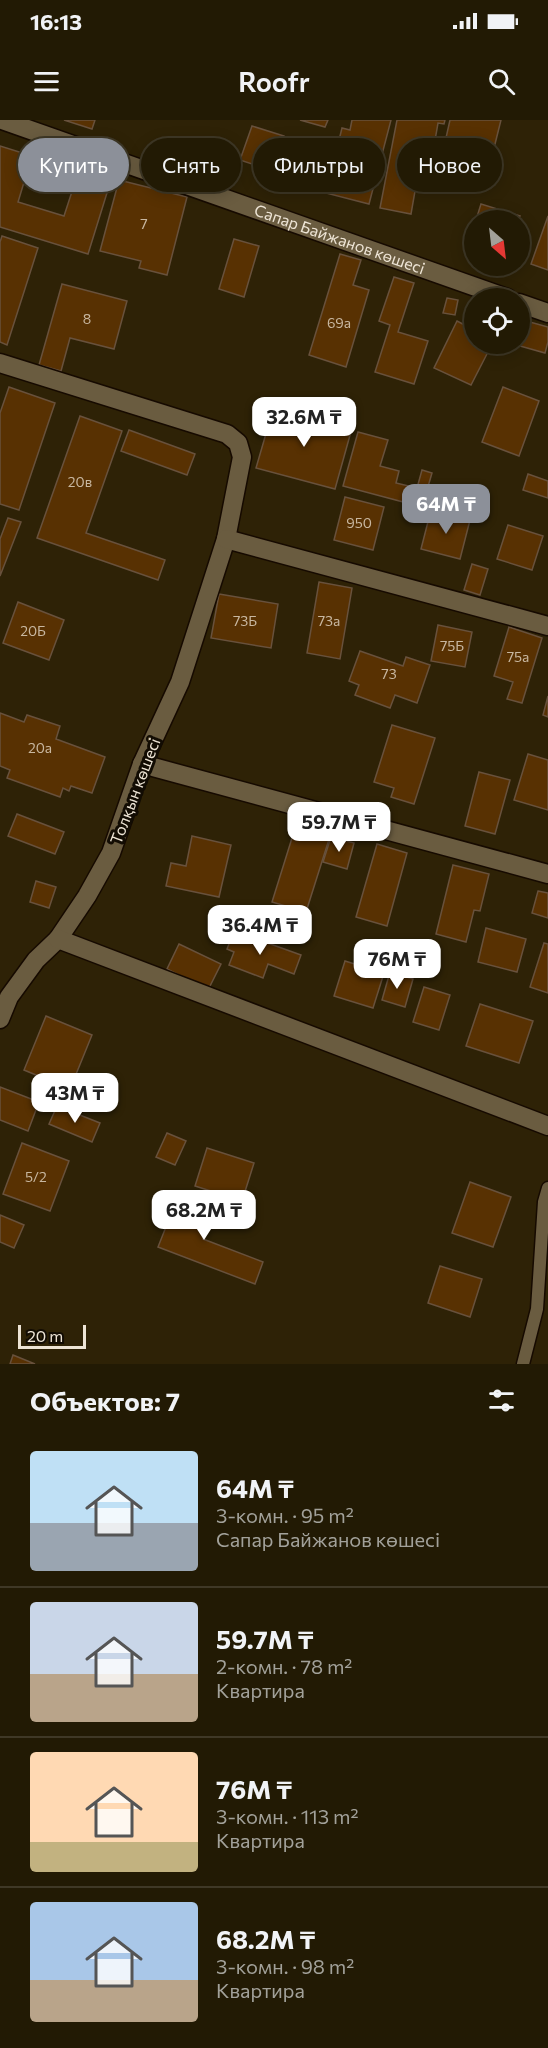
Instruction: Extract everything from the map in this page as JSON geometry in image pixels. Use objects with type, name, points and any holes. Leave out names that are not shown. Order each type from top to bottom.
[{"type":"street","name":"Сапар Байжанов көшесі","points":[[2,120],[479,288]]},
{"type":"street","points":[[530,307],[548,313]]},
{"type":"street","name":"Толқын көшесі","points":[[0,363],[227,434],[238,443],[242,457],[226,538],[180,682],[142,764],[111,853],[87,896],[58,939],[36,960],[9,997],[0,1019]]},
{"type":"street","points":[[226,538],[548,626]]},
{"type":"street","points":[[142,764],[548,874]]},
{"type":"street","points":[[58,939],[548,1126]]},
{"type":"lane","points":[[523,1364],[537,1309],[544,1202],[548,1188]]},
{"type":"building","points":[[64,120],[95,120],[92,129]]},
{"type":"building","points":[[300,120],[328,120],[325,127]]},
{"type":"building","points":[[352,120],[391,120],[385,143],[385,138],[340,138],[342,128],[350,130]]},
{"type":"building","points":[[397,120],[445,120],[444,124],[438,123],[435,138],[397,138],[397,192],[415,192],[411,214],[380,208],[383,192],[385,192]]},
{"type":"building","points":[[450,120],[501,120],[496,138],[446,138]]},
{"type":"building","points":[[252,126],[284,136],[283,138],[253,138],[253,164],[241,160]]},
{"type":"building","points":[[0,146],[18,152],[18,192],[21,192],[18,202],[64,216],[72,192],[107,192],[88,254],[0,227]]},
{"type":"building","points":[[129,182],[141,186],[141,192],[167,192],[187,197],[167,275],[139,268],[141,261],[100,251],[116,192],[129,192]]},
{"type":"building","points":[[326,192],[372,192],[369,204]]},
{"type":"building","points":[[481,204],[500,210],[479,210]]},
{"type":"building","points":[[548,216],[548,270],[531,264]]},
{"type":"building","points":[[2,236],[38,248],[7,345],[0,342],[0,242]]},
{"type":"building","points":[[234,239],[259,246],[244,297],[219,289]]},
{"type":"building","points":[[340,254],[361,260],[353,285],[369,290],[346,367],[309,355]]},
{"type":"building","points":[[394,277],[414,283],[398,332],[428,341],[414,384],[375,372],[390,325],[379,321]]},
{"type":"building","points":[[62,284],[127,301],[114,349],[70,338],[61,371],[39,365]]},
{"type":"building","points":[[447,298],[458,300],[455,315],[443,313]]},
{"type":"building","points":[[457,321],[464,325],[464,354],[487,354],[471,385],[434,368]]},
{"type":"building","points":[[530,322],[548,327],[545,353],[530,349]]},
{"type":"building","points":[[9,387],[55,403],[19,510],[0,504],[0,413]]},
{"type":"building","points":[[503,387],[539,401],[519,456],[482,442]]},
{"type":"building","points":[[274,406],[352,428],[335,489],[256,468]]},
{"type":"building","points":[[80,416],[122,431],[86,533],[165,560],[158,580],[37,538]]},
{"type":"building","points":[[129,430],[195,454],[187,475],[121,451]]},
{"type":"building","points":[[358,432],[388,440],[380,466],[399,471],[396,483],[417,488],[422,470],[432,473],[422,507],[343,486]]},
{"type":"building","points":[[528,474],[548,481],[548,498],[523,490]]},
{"type":"building","points":[[345,497],[384,507],[373,550],[334,540]]},
{"type":"building","points":[[431,510],[470,520],[460,559],[421,549]]},
{"type":"building","points":[[8,518],[21,522],[0,576],[0,539]]},
{"type":"building","points":[[508,525],[543,536],[532,570],[497,559]]},
{"type":"building","points":[[472,564],[488,569],[480,595],[464,590]]},
{"type":"building","points":[[319,582],[352,588],[340,659],[307,653]]},
{"type":"building","points":[[219,594],[278,604],[271,648],[211,638]]},
{"type":"building","points":[[18,602],[64,620],[49,660],[3,643]]},
{"type":"building","points":[[438,625],[472,632],[465,667],[431,661]]},
{"type":"building","points":[[509,627],[542,638],[522,703],[507,699],[513,682],[494,676]]},
{"type":"building","points":[[360,651],[403,666],[406,657],[430,665],[417,703],[395,695],[390,708],[355,695],[359,685],[349,681]]},
{"type":"building","points":[[548,696],[548,717],[543,715]]},
{"type":"building","points":[[0,713],[24,722],[27,715],[60,726],[56,739],[105,757],[92,793],[71,786],[69,791],[63,788],[60,797],[7,778],[10,770],[0,766]]},
{"type":"building","points":[[392,725],[435,738],[414,804],[391,797],[394,788],[374,782]]},
{"type":"building","points":[[528,754],[548,760],[548,810],[514,800]]},
{"type":"building","points":[[479,772],[510,780],[495,834],[465,826]]},
{"type":"building","points":[[17,814],[64,832],[55,854],[8,836]]},
{"type":"building","points":[[297,822],[331,833],[306,912],[272,902]]},
{"type":"building","points":[[192,836],[231,845],[219,897],[166,886],[171,863],[186,866]]},
{"type":"building","points":[[331,837],[354,843],[347,869],[323,862]]},
{"type":"building","points":[[377,844],[407,853],[387,926],[356,917]]},
{"type":"building","points":[[453,865],[489,874],[480,911],[474,910],[466,942],[436,934]]},
{"type":"building","points":[[36,881],[56,887],[49,908],[30,902]]},
{"type":"building","points":[[538,891],[548,893],[548,918],[532,913]]},
{"type":"building","points":[[486,928],[526,939],[517,972],[478,962]]},
{"type":"building","points":[[234,931],[301,955],[294,974],[268,964],[263,978],[229,965],[234,952],[227,949]]},
{"type":"building","points":[[544,943],[548,944],[548,993],[530,987]]},
{"type":"building","points":[[179,944],[221,964],[208,990],[167,969]]},
{"type":"building","points":[[345,961],[384,973],[373,1008],[334,996]]},
{"type":"building","points":[[390,972],[413,979],[405,1007],[382,1000]]},
{"type":"building","points":[[424,987],[450,995],[439,1030],[413,1022]]},
{"type":"building","points":[[480,1004],[533,1021],[519,1063],[466,1046]]},
{"type":"building","points":[[46,1016],[92,1035],[70,1089],[24,1070]]},
{"type":"building","points":[[0,1087],[39,1102],[28,1131],[0,1120]]},
{"type":"building","points":[[57,1106],[100,1123],[92,1142],[49,1124]]},
{"type":"building","points":[[167,1133],[186,1141],[175,1165],[156,1157]]},
{"type":"building","points":[[22,1143],[69,1161],[50,1211],[3,1194]]},
{"type":"building","points":[[207,1148],[254,1163],[242,1201],[195,1186]]},
{"type":"building","points":[[470,1182],[511,1197],[493,1247],[452,1233]]},
{"type":"building","points":[[179,1194],[215,1208],[203,1239],[263,1262],[255,1284],[158,1247]]},
{"type":"building","points":[[0,1215],[24,1225],[14,1248],[0,1242]]},
{"type":"building","points":[[440,1266],[482,1279],[470,1317],[428,1303]]},
{"type":"building","points":[[13,1355],[35,1364],[10,1364]]}]
